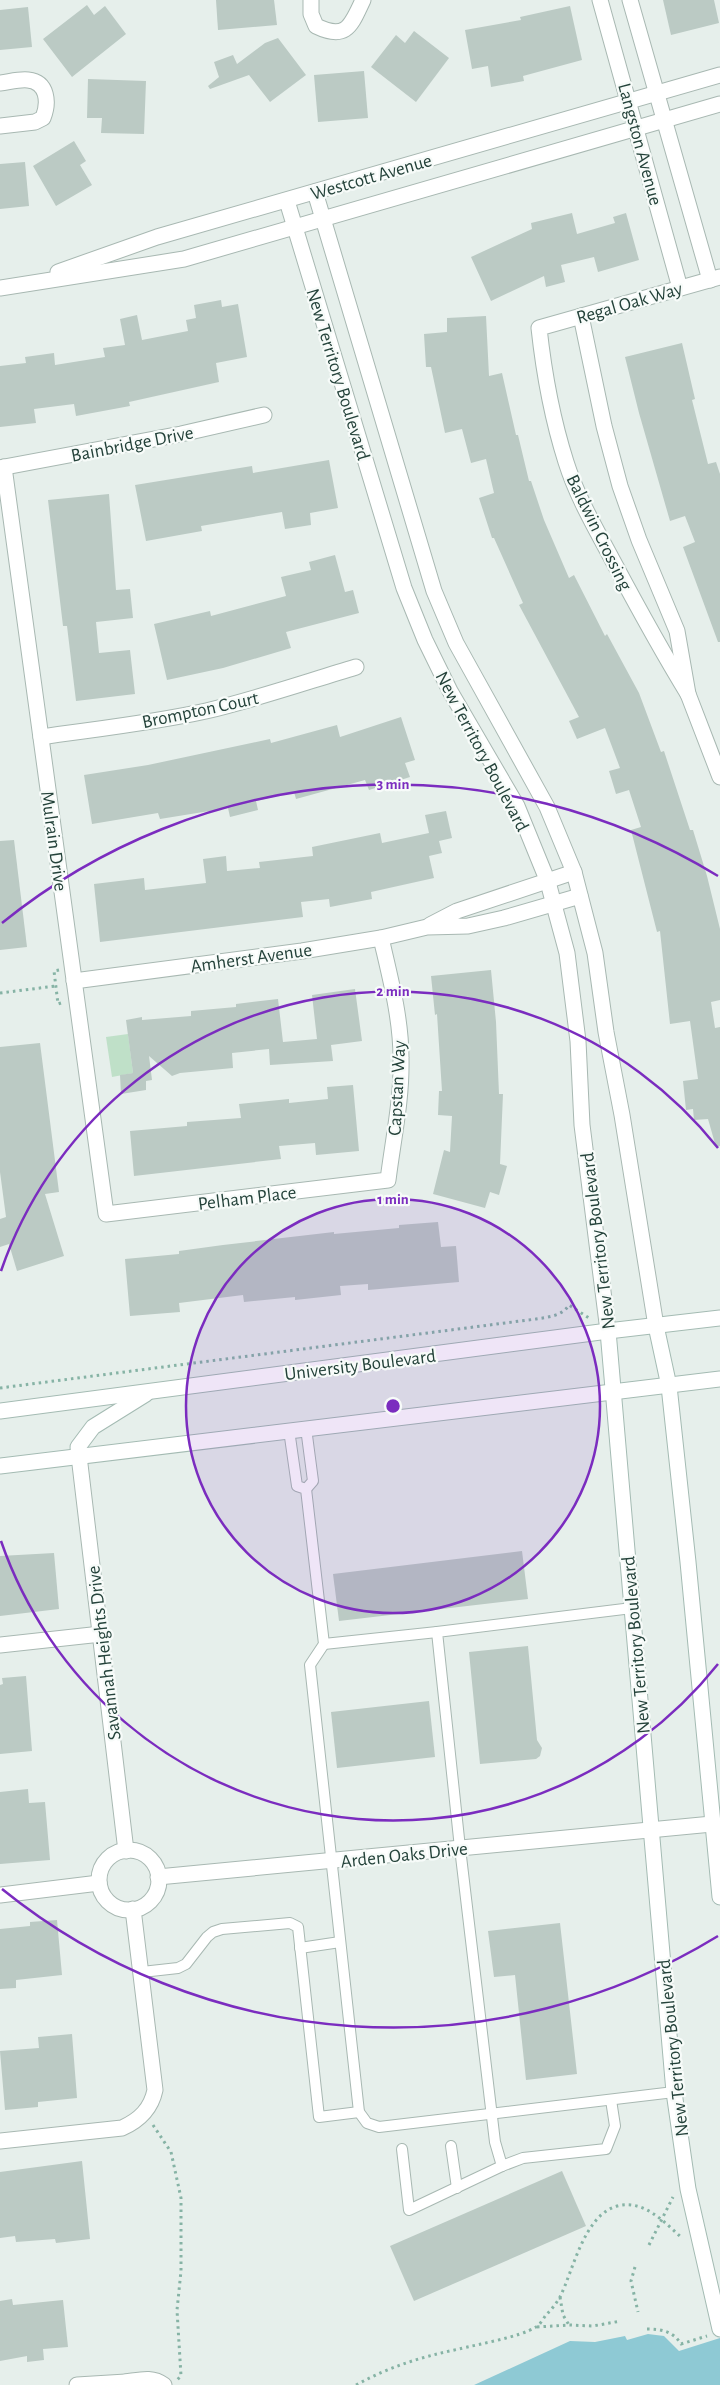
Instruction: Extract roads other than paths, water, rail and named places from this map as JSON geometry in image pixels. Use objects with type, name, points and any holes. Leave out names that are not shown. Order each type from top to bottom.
[{"type":"street","points":[[311,0],[312,14],[316,26],[328,32],[341,31],[351,26],[363,0]]},
{"type":"street","name":"Langston Avenue","points":[[600,0],[680,288]]},
{"type":"street","name":"Langston Avenue","points":[[630,0],[664,120],[715,278]]},
{"type":"street","name":"Westcott Avenue","points":[[24,284],[157,237],[720,75]]},
{"type":"street","points":[[0,83],[28,80],[37,83],[43,89],[46,109],[43,118],[35,122],[0,126]]},
{"type":"street","name":"Westcott Avenue","points":[[0,288],[184,259],[720,104]]},
{"type":"street","name":"New Territory Boulevard","points":[[315,192],[434,591],[456,643],[547,807],[574,872],[595,953],[606,1032],[622,1115],[656,1326],[669,1386],[717,1822],[720,1897]]},
{"type":"street","name":"New Territory Boulevard","points":[[287,201],[404,588],[425,640],[450,690],[517,806],[548,882],[568,963],[578,1042],[582,1125],[614,1391],[674,2092],[688,2189],[717,2330]]},
{"type":"street","name":"Regal Oak Way","points":[[538,328],[715,278]]},
{"type":"street","name":"Baldwin Crossing","points":[[581,316],[604,426],[620,486],[639,540],[677,631],[688,694]]},
{"type":"street","name":"Baldwin Crossing","points":[[538,328],[554,423],[566,463],[583,505],[654,639],[688,694],[720,777]]},
{"type":"street","name":"Bainbridge Drive","points":[[2,467],[172,436],[264,415]]},
{"type":"street","name":"Mulrain Drive","points":[[2,467],[106,1214]]},
{"type":"street","name":"Brompton Court","points":[[41,737],[148,722],[205,711],[260,697],[356,667]]},
{"type":"street","name":"Amherst Avenue","points":[[427,927],[457,911],[574,872]]},
{"type":"street","name":"Amherst Avenue","points":[[74,981],[302,951],[381,938],[427,927],[468,926],[554,905],[580,896]]},
{"type":"street","name":"Capstan Way","points":[[381,938],[398,1025],[401,1058],[400,1092],[388,1180]]},
{"type":"street","name":"Pelham Place","points":[[106,1214],[388,1180]]},
{"type":"street","name":"University Boulevard","points":[[0,1411],[720,1318]]},
{"type":"street","points":[[0,1466],[720,1379]]},
{"type":"street","points":[[79,1456],[78,1447],[93,1427],[152,1391]]},
{"type":"street","name":"Savannah Heights Drive","points":[[79,1456],[126,1851]]},
{"type":"street","points":[[0,1645],[101,1634]]},
{"type":"street","name":"Arden Oaks Drive","points":[[158,1877],[717,1822]]},
{"type":"street","points":[[126,1851],[147,1855],[158,1877],[156,1891],[152,1899],[146,1905],[133,1909],[124,1909],[112,1905],[103,1896],[99,1884],[100,1874],[106,1861],[111,1856],[126,1851]]},
{"type":"street","points":[[0,1894],[99,1884]]},
{"type":"street","points":[[0,2141],[114,2129],[130,2124],[144,2113],[155,2090],[133,1909]]},
{"type":"street","points":[[77,2385],[126,2384],[148,2378],[171,2383]]},
{"type":"lane","points":[[306,1428],[313,1481],[306,1489],[324,1644],[310,1665],[359,2112],[367,2123],[379,2127],[674,2092]]},
{"type":"lane","points":[[289,1430],[297,1486],[306,1489]]},
{"type":"lane","points":[[324,1644],[632,1608]]},
{"type":"lane","points":[[437,1632],[460,1848],[495,2142],[502,2166]]},
{"type":"lane","points":[[142,1972],[178,1968],[186,1964],[207,1937],[222,1929],[290,1923],[298,1927],[319,2117],[359,2112]]},
{"type":"lane","points":[[300,1948],[340,1942]]},
{"type":"lane","points":[[402,2149],[409,2210],[523,2158],[606,2149],[615,2126],[611,2100]]},
{"type":"lane","points":[[451,2146],[457,2188]]},
{"type":"water","points":[[648,2334],[664,2336],[679,2351],[720,2338],[720,2385],[474,2385],[570,2341],[595,2342],[625,2336],[627,2340]]}]
